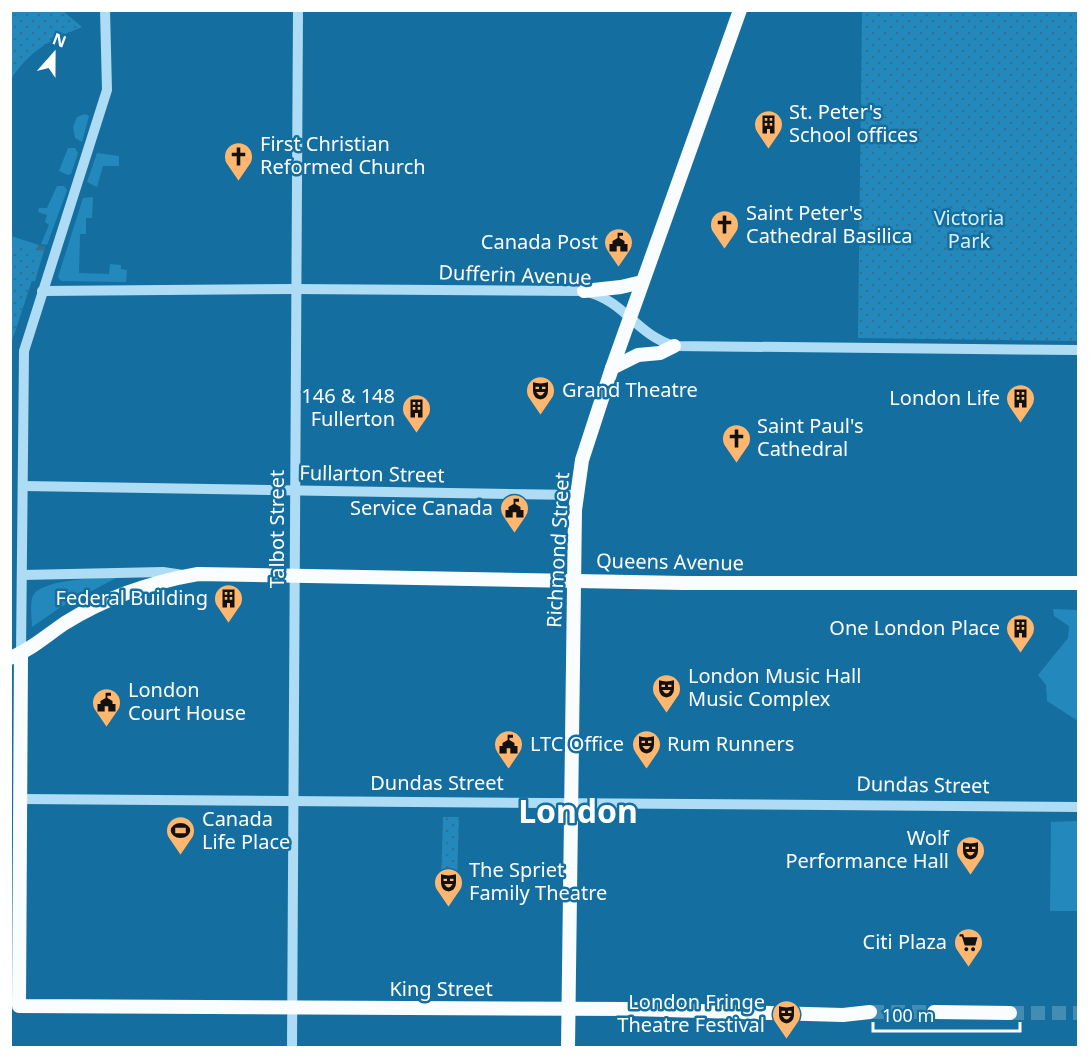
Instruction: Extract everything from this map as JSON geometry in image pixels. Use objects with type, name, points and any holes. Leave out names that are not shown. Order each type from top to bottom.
[{"type":"main road","name":"Richmond Street","points":[[568,1047],[576,495],[582,460],[629,316],[740,10]]},
{"type":"main road","points":[[584,291],[642,282]]},
{"type":"main road","points":[[612,368],[643,353],[660,352],[674,346]]},
{"type":"main road","name":"Queens Avenue","points":[[16,656],[64,624],[122,595],[189,576],[296,575],[684,583],[1078,583]]},
{"type":"main road","points":[[15,1006],[16,656]]},
{"type":"main road","name":"King Street","points":[[15,1006],[569,1009],[843,1015],[870,1012]]},
{"type":"main road","points":[[934,1012],[1010,1012]]},
{"type":"street","points":[[16,656],[23,575],[24,351],[107,90],[105,10]]},
{"type":"street","name":"Talbot Street","points":[[292,1047],[296,575],[294,289],[298,10]]},
{"type":"street","name":"Dufferin Avenue","points":[[42,291],[294,289],[584,291],[613,302],[649,335],[674,346],[1078,350]]},
{"type":"street","name":"Fullarton Street","points":[[23,486],[576,495]]},
{"type":"street","name":"Queens Avenue","points":[[23,575],[163,572],[189,576]]},
{"type":"street","name":"Dundas Street","points":[[16,799],[1078,807]]},
{"type":"green space","points":[[11,10],[63,11],[82,27],[42,47],[26,60],[11,79]]},
{"type":"green space","name":"Victoria Park","points":[[862,11],[1078,11],[1078,341],[858,338]]},
{"type":"green space","points":[[85,114],[89,116],[82,142],[75,138],[73,127],[77,117]]},
{"type":"green space","points":[[68,148],[75,148],[78,153],[71,174],[68,175],[59,171]]},
{"type":"green space","points":[[97,153],[119,156],[119,166],[103,166],[97,187],[87,182]]},
{"type":"green space","points":[[57,186],[64,186],[67,190],[47,245],[41,244],[49,225],[45,222],[47,215],[38,212],[39,208],[47,208]]},
{"type":"green space","points":[[93,197],[92,218],[86,218],[86,234],[80,234],[79,273],[109,274],[110,264],[121,265],[121,269],[127,270],[126,282],[61,281],[58,277],[83,198]]},
{"type":"green space","points":[[11,236],[45,247],[35,281],[11,282]]},
{"type":"green space","points":[[11,242],[40,256],[12,341],[11,381]]},
{"type":"green space","points":[[118,577],[61,607],[32,627],[32,601],[34,594],[40,589],[73,580]]},
{"type":"green space","points":[[1053,609],[1078,610],[1078,721],[1047,701],[1046,685],[1038,675],[1068,638],[1069,626],[1054,616]]},
{"type":"green space","points":[[443,817],[459,817],[457,881],[441,883]]},
{"type":"green space","points":[[1078,821],[1078,911],[1050,911],[1051,822]]},
{"type":"tunnel","points":[[870,1012],[934,1012]]},
{"type":"tunnel","points":[[1010,1013],[1078,1013]]},
{"type":"place","name":"St. Peter's School offices","points":[[768,150]]},
{"type":"place","name":"First Christian Reformed Church","points":[[239,182]]},
{"type":"place","name":"Saint Peter's Cathedral Basilica","points":[[725,250]]},
{"type":"place","name":"Canada Post","points":[[619,268]]},
{"type":"place","name":"Grand Theatre","points":[[541,416]]},
{"type":"place","name":"London Life","points":[[1021,424]]},
{"type":"place","name":"146 & 148 Fullerton","points":[[416,434]]},
{"type":"place","name":"Saint Paul's Cathedral","points":[[736,464]]},
{"type":"place","name":"Service Canada","points":[[514,534]]},
{"type":"place","name":"Federal Building","points":[[229,624]]},
{"type":"place","name":"One London Place","points":[[1021,654]]},
{"type":"place","name":"London Music Hall Music Complex","points":[[667,714]]},
{"type":"place","name":"London Court House","points":[[107,728]]},
{"type":"place","name":"LTC Office","points":[[509,770]]},
{"type":"place","name":"Rum Runners","points":[[646,770]]},
{"type":"place","name":"Canada Life Place","points":[[181,856]]},
{"type":"place","name":"Wolf Performance Hall","points":[[970,876]]},
{"type":"place","name":"The Spriet Family Theatre","points":[[448,908]]},
{"type":"place","name":"Citi Plaza","points":[[968,968]]},
{"type":"place","name":"London Fringe Theatre Festival","points":[[786,1040]]},
{"type":"district","name":"London","points":[[578,812]]}]
